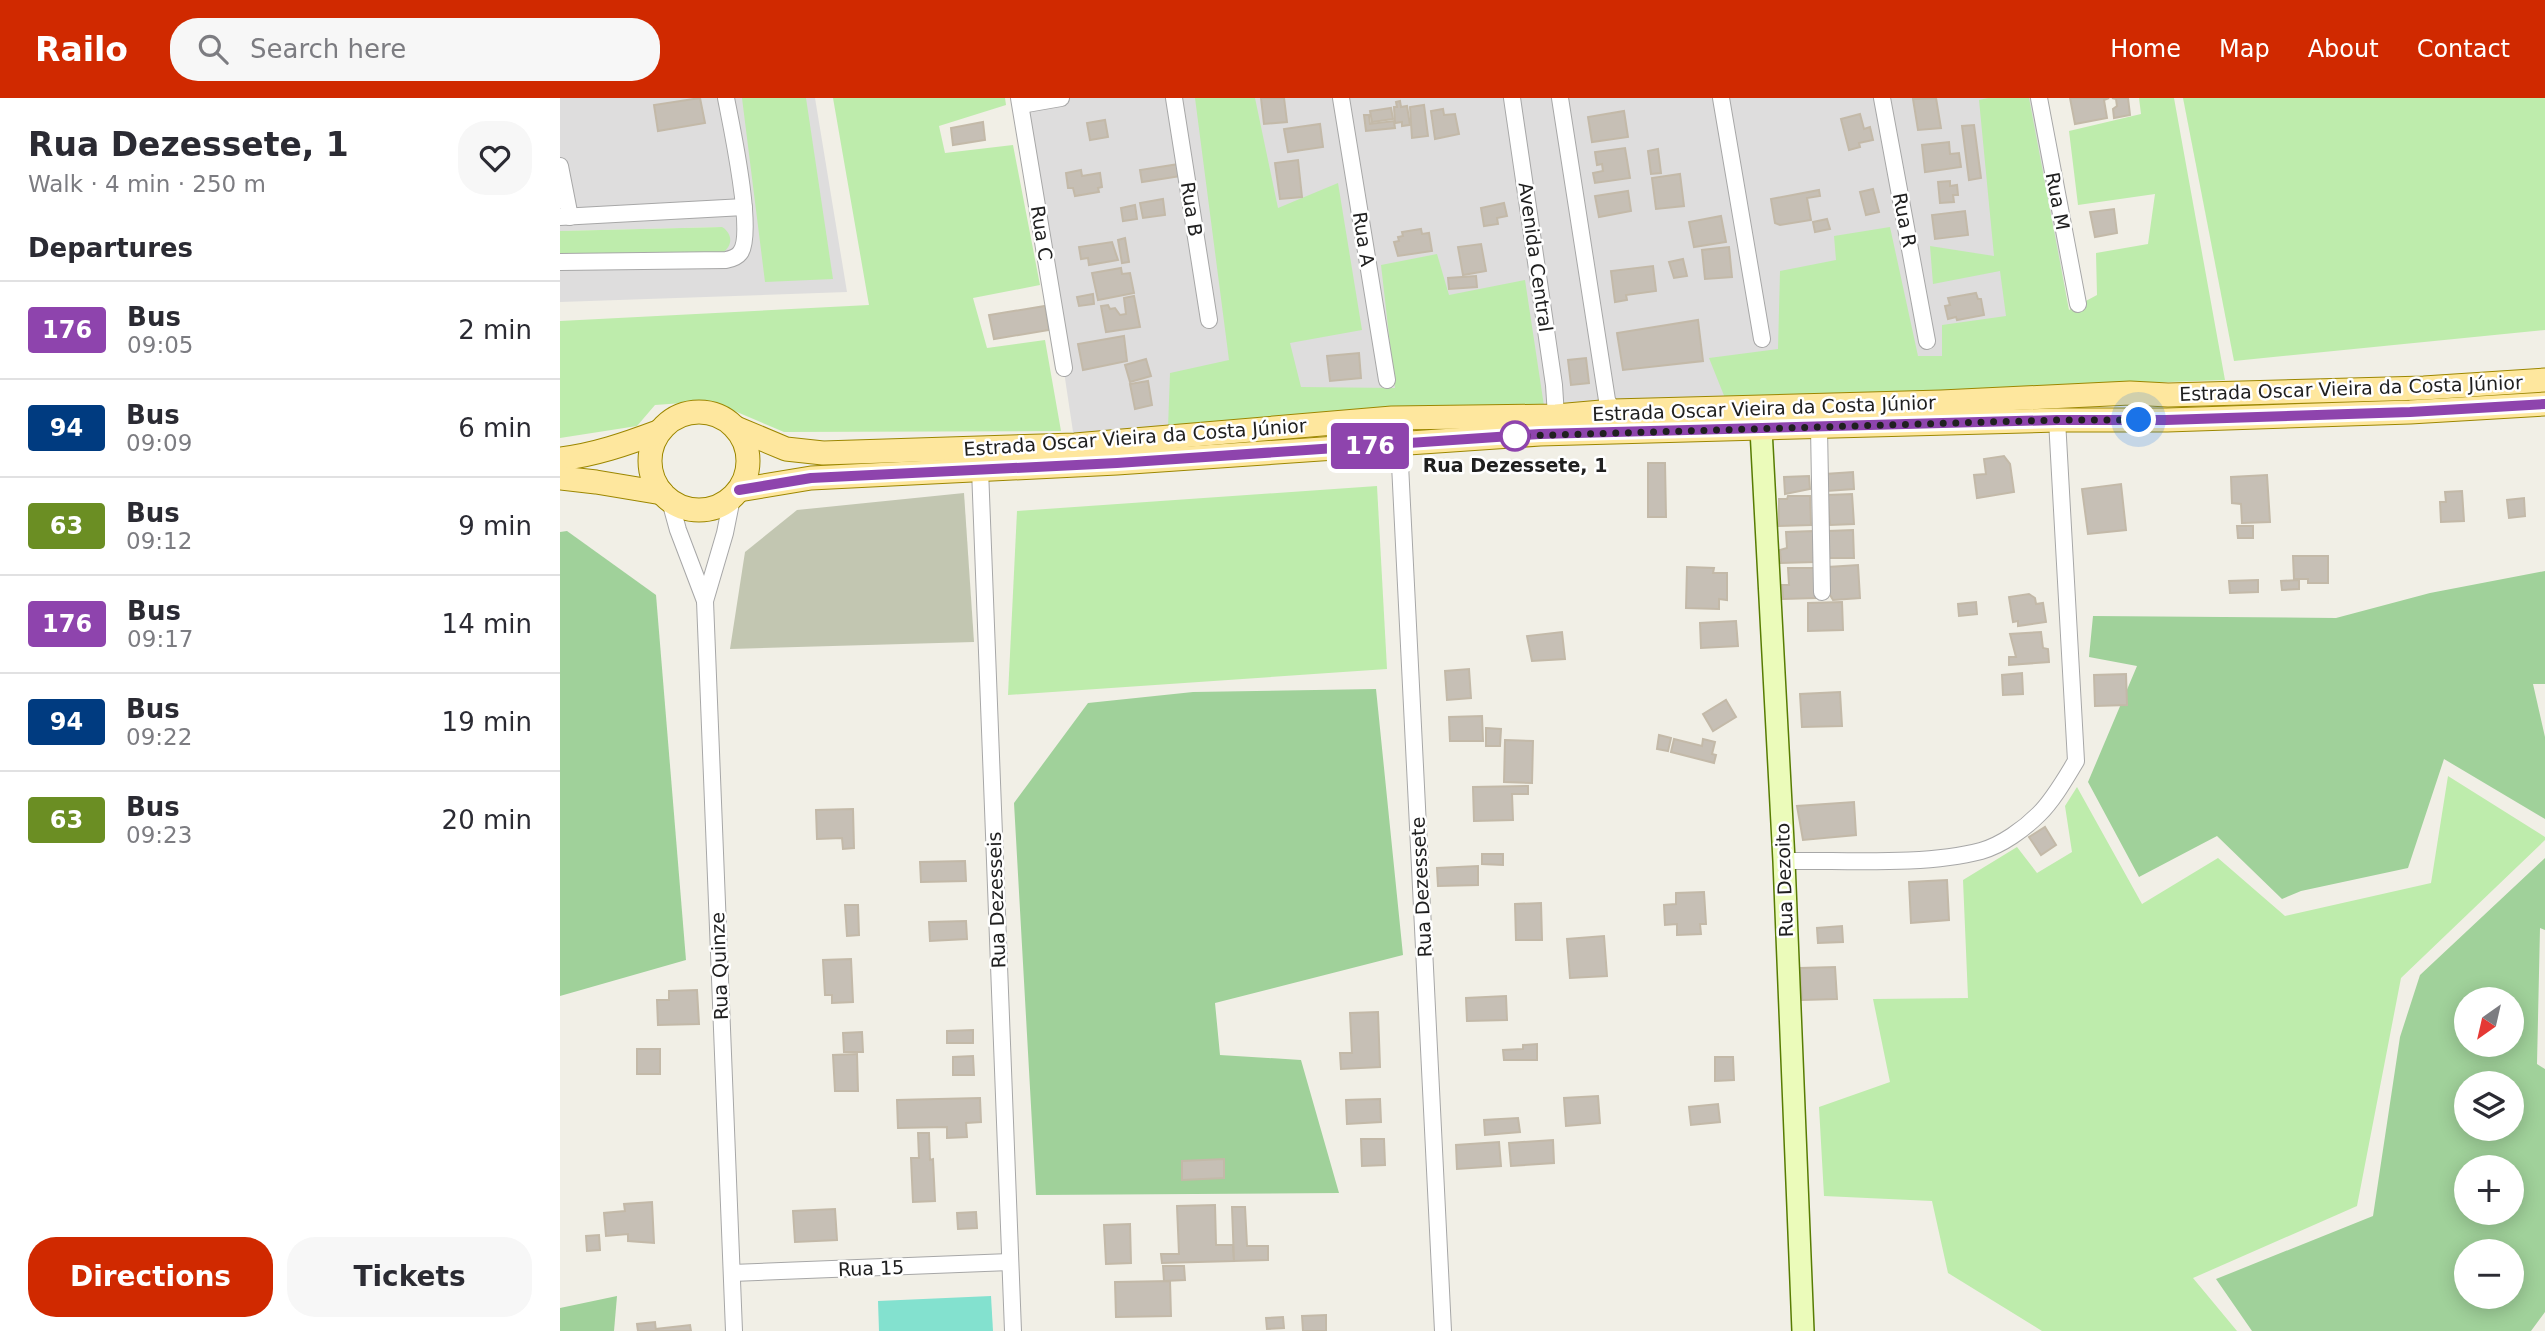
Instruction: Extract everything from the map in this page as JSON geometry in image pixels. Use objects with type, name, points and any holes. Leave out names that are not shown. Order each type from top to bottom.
[{"type":"main road","name":"Estrada Oscar Vieira da Costa Júnior","points":[[736,428],[786,449],[823,453],[1075,445],[1392,418],[1556,416],[1613,411],[2121,394],[2424,388],[2545,380]]},
{"type":"main road","name":"Estrada Oscar Vieira da Costa Júnior","points":[[736,494],[811,478],[1117,463],[1540,434],[2370,414],[2545,404]]},
{"type":"main road","points":[[560,459],[621,446],[658,432],[675,417],[696,412],[718,415],[736,428],[747,447],[748,459],[745,480],[736,494],[712,509],[691,510],[666,497],[596,482],[560,478]]},
{"type":"main road","name":"Rua Dezoito","points":[[1761,429],[1784,861],[1802,1331]]},
{"type":"main road","points":[[658,432],[649,463],[655,484],[666,497]]},
{"type":"street","points":[[560,262],[726,260],[740,254],[744,244],[744,207],[726,98]]},
{"type":"street","points":[[1020,101],[1061,98]]},
{"type":"street","name":"Rua B","points":[[1174,98],[1209,320]]},
{"type":"street","name":"Rua A","points":[[1341,98],[1387,380]]},
{"type":"street","name":"Avenida Central","points":[[1513,98],[1554,385],[1556,416]]},
{"type":"street","points":[[1560,98],[1607,400],[1613,411]]},
{"type":"street","points":[[1721,98],[1762,339]]},
{"type":"street","name":"Rua R","points":[[1882,98],[1927,341]]},
{"type":"street","name":"Rua M","points":[[2039,98],[2078,304]]},
{"type":"street","name":"Rua C","points":[[1020,101],[1064,368]]},
{"type":"street","points":[[560,166],[565,217],[744,207]]},
{"type":"street","points":[[1784,861],[1936,859],[1983,850],[2014,834],[2040,813],[2061,786],[2076,761],[2057,420]]},
{"type":"street","points":[[1819,428],[1822,592]]},
{"type":"street","name":"Rua Dezessete","points":[[1399,444],[1443,1331]]},
{"type":"street","name":"Rua Dezesseis","points":[[980,469],[1013,1331]]},
{"type":"street","name":"Rua Quinze","points":[[705,601],[736,494]]},
{"type":"street","name":"Rua Quinze","points":[[666,497],[705,601],[734,1331]]},
{"type":"street","name":"Rua 15","points":[[732,1273],[1010,1262]]},
{"type":"shaded area","points":[[560,98],[815,98],[847,292],[560,302],[560,260],[721,227],[560,231]]},
{"type":"shaded area","points":[[1023,98],[2035,98],[2082,397],[1075,445]]},
{"type":"shaded area","points":[[964,493],[974,642],[730,649],[745,552],[797,510]]},
{"type":"shaded area","points":[[991,1296],[993,1331],[879,1331],[878,1301]]},
{"type":"green space","points":[[742,98],[806,98],[833,279],[765,282]]},
{"type":"green space","points":[[833,98],[1005,98],[1006,105],[939,126],[945,153],[1013,145],[1040,285],[973,298],[987,348],[1045,340],[1061,431],[784,432],[711,401],[655,405],[637,426],[560,438],[560,321],[869,305]]},
{"type":"green space","points":[[1195,98],[1255,98],[1278,208],[1338,183],[1362,330],[1290,343],[1301,387],[1395,388],[1381,265],[1437,254],[1449,295],[1525,280],[1544,406],[1168,428],[1170,373],[1229,360]]},
{"type":"green space","points":[[2029,98],[2069,310],[2097,295],[2096,253],[2148,244],[2155,194],[2078,205],[2069,131],[2141,114],[2139,98],[2174,98],[2225,380],[1725,398],[1709,358],[1778,349],[1780,271],[1836,260],[1834,236],[1890,227],[1918,356],[1942,356],[1942,325],[2006,316],[2000,271],[1933,284],[1930,246],[1994,256],[1979,100]]},
{"type":"green space","points":[[2183,98],[2545,98],[2545,330],[2234,361]]},
{"type":"green space","points":[[722,227],[730,240],[722,253],[560,260],[560,231]]},
{"type":"green space","points":[[1377,486],[1387,669],[1008,695],[1017,511]]},
{"type":"green space","points":[[567,531],[656,595],[686,960],[560,996],[560,532]]},
{"type":"green space","points":[[2545,571],[2545,684],[2533,684],[2545,737],[2545,819],[2444,759],[2408,868],[2301,891],[2282,899],[2217,836],[2139,877],[2088,782],[2137,666],[2089,657],[2093,616],[2336,618],[2430,593]]},
{"type":"green space","points":[[1376,689],[1403,955],[1215,1003],[1220,1055],[1301,1060],[1339,1193],[1036,1195],[1014,803],[1088,703],[1193,692]]},
{"type":"green space","points":[[2448,776],[2545,837],[2545,840],[2401,978],[2357,1206],[2193,1278],[2237,1331],[2042,1331],[1948,1273],[1932,1201],[1824,1196],[1819,1107],[1890,1082],[1873,999],[1968,998],[1963,880],[2017,847],[2037,873],[2072,852],[2065,806],[2077,787],[2142,904],[2218,858],[2285,916],[2431,883]]},
{"type":"green space","points":[[2545,858],[2545,930],[2540,928],[2537,1064],[2545,1069],[2545,1312],[2531,1331],[2252,1331],[2216,1279],[2373,1216],[2400,1037],[2420,975]]},
{"type":"green space","points":[[617,1296],[614,1331],[560,1331],[560,1308]]},
{"type":"building","points":[[700,98],[705,123],[658,131],[654,105]]},
{"type":"building","points":[[1261,98],[1284,98],[1287,122],[1264,124]]},
{"type":"building","points":[[1936,98],[1941,128],[1918,130],[1913,99]]},
{"type":"building","points":[[2070,98],[2109,98],[2104,100],[2107,118],[2075,124]]},
{"type":"building","points":[[2112,98],[2128,98],[2130,115],[2114,118],[2113,109],[2117,106],[2116,99]]},
{"type":"building","points":[[1400,101],[1401,107],[1407,106],[1410,125],[1395,123],[1394,107],[1397,107],[1396,102]]},
{"type":"building","points":[[1424,105],[1428,136],[1412,138],[1410,107]]},
{"type":"building","points":[[1391,108],[1393,119],[1372,122],[1370,111]]},
{"type":"building","points":[[1443,109],[1444,115],[1455,114],[1459,134],[1435,139],[1431,111]]},
{"type":"building","points":[[1624,111],[1628,137],[1592,142],[1588,117]]},
{"type":"building","points":[[1860,114],[1864,129],[1870,127],[1873,140],[1859,143],[1860,147],[1849,150],[1841,119]]},
{"type":"building","points":[[1364,115],[1369,115],[1370,124],[1394,121],[1395,128],[1366,131]]},
{"type":"building","points":[[1105,120],[1108,137],[1090,140],[1087,123]]},
{"type":"building","points":[[983,122],[985,140],[953,145],[951,128]]},
{"type":"building","points":[[1320,124],[1323,147],[1288,152],[1284,129]]},
{"type":"building","points":[[1974,125],[1981,178],[1969,180],[1962,126]]},
{"type":"building","points":[[1949,142],[1950,154],[1959,153],[1961,167],[1925,172],[1922,145]]},
{"type":"building","points":[[1625,148],[1630,178],[1595,183],[1593,173],[1603,171],[1602,164],[1597,165],[1595,152]]},
{"type":"building","points":[[1658,149],[1661,173],[1651,174],[1648,151]]},
{"type":"building","points":[[1298,160],[1302,197],[1280,199],[1275,163]]},
{"type":"building","points":[[1179,164],[1181,176],[1142,182],[1140,170]]},
{"type":"building","points":[[1081,170],[1082,176],[1100,173],[1102,187],[1098,188],[1099,192],[1075,196],[1073,188],[1068,188],[1066,173]]},
{"type":"building","points":[[1680,174],[1684,206],[1656,209],[1652,178]]},
{"type":"building","points":[[1950,181],[1950,186],[1957,185],[1958,195],[1953,195],[1954,202],[1940,203],[1938,182]]},
{"type":"building","points":[[1873,189],[1879,212],[1866,215],[1860,192]]},
{"type":"building","points":[[1819,190],[1820,196],[1807,198],[1811,220],[1780,225],[1775,223],[1771,199]]},
{"type":"building","points":[[1628,191],[1631,211],[1599,217],[1595,196]]},
{"type":"building","points":[[1163,199],[1165,215],[1143,218],[1140,203]]},
{"type":"building","points":[[1504,203],[1507,216],[1497,218],[1498,224],[1484,226],[1481,208]]},
{"type":"building","points":[[1135,205],[1137,219],[1123,221],[1121,208]]},
{"type":"building","points":[[2114,209],[2117,233],[2095,237],[2090,212]]},
{"type":"building","points":[[1965,211],[1968,235],[1935,239],[1932,215]]},
{"type":"building","points":[[1721,216],[1726,242],[1694,247],[1689,222]]},
{"type":"building","points":[[1827,219],[1830,229],[1815,232],[1813,222]]},
{"type":"building","points":[[1421,229],[1422,234],[1429,233],[1432,251],[1398,256],[1394,242],[1403,236],[1402,232]]},
{"type":"building","points":[[1125,238],[1129,262],[1122,263],[1118,240]]},
{"type":"building","points":[[1112,242],[1118,260],[1089,265],[1088,258],[1081,259],[1079,247]]},
{"type":"building","points":[[1481,244],[1486,271],[1463,275],[1458,247]]},
{"type":"building","points":[[1729,247],[1732,277],[1705,279],[1702,250]]},
{"type":"building","points":[[1683,259],[1687,276],[1674,278],[1669,262]]},
{"type":"building","points":[[1653,266],[1656,291],[1626,295],[1627,300],[1615,302],[1611,271]]},
{"type":"building","points":[[1121,268],[1122,274],[1130,273],[1134,293],[1098,300],[1092,273]]},
{"type":"building","points":[[1476,276],[1477,287],[1449,289],[1448,278]]},
{"type":"building","points":[[1976,293],[1978,299],[1981,299],[1984,315],[1948,319],[1945,306],[1950,305],[1948,298]]},
{"type":"building","points":[[1093,294],[1094,304],[1079,306],[1077,297]]},
{"type":"building","points":[[1134,296],[1140,327],[1106,332],[1101,306],[1108,305],[1110,309],[1115,308],[1120,315],[1126,314],[1124,298]]},
{"type":"building","points":[[1045,306],[1049,330],[994,339],[989,315]]},
{"type":"building","points":[[1698,320],[1703,361],[1623,370],[1617,333]]},
{"type":"building","points":[[1124,336],[1127,361],[1083,370],[1078,344]]},
{"type":"building","points":[[1359,353],[1361,378],[1330,381],[1327,356]]},
{"type":"building","points":[[1586,358],[1589,383],[1571,385],[1568,360]]},
{"type":"building","points":[[1146,359],[1151,376],[1130,382],[1125,365]]},
{"type":"building","points":[[1148,381],[1152,405],[1135,409],[1130,384]]},
{"type":"building","points":[[2004,456],[2010,464],[2014,492],[1977,498],[1974,475],[1986,474],[1984,459]]},
{"type":"building","points":[[1648,463],[1665,463],[1666,517],[1648,517]]},
{"type":"building","points":[[1853,472],[1854,489],[1827,491],[1825,474]]},
{"type":"building","points":[[2267,475],[2270,522],[2242,523],[2241,504],[2232,503],[2231,477]]},
{"type":"building","points":[[1809,476],[1810,489],[1785,494],[1784,477]]},
{"type":"building","points":[[2121,484],[2126,530],[2088,534],[2082,489]]},
{"type":"building","points":[[2462,491],[2464,521],[2441,522],[2440,502],[2446,502],[2445,492]]},
{"type":"building","points":[[1852,494],[1854,524],[1830,525],[1827,495]]},
{"type":"building","points":[[1788,496],[1810,496],[1811,525],[1779,526],[1779,499],[1787,499]]},
{"type":"building","points":[[2524,498],[2525,516],[2509,518],[2507,500]]},
{"type":"building","points":[[2237,526],[2253,526],[2253,538],[2238,538]]},
{"type":"building","points":[[1853,530],[1854,558],[1829,558],[1828,531]]},
{"type":"building","points":[[1813,531],[1815,562],[1781,563],[1780,550],[1787,548],[1786,532]]},
{"type":"building","points":[[2293,556],[2328,556],[2328,583],[2308,583],[2308,579],[2294,579]]},
{"type":"building","points":[[1858,565],[1860,598],[1833,600],[1830,595],[1828,567]]},
{"type":"building","points":[[1687,567],[1714,568],[1713,573],[1727,573],[1727,600],[1719,599],[1719,609],[1686,608]]},
{"type":"building","points":[[1788,568],[1815,568],[1816,598],[1783,599],[1782,585],[1789,585]]},
{"type":"building","points":[[2258,580],[2258,592],[2230,593],[2229,581]]},
{"type":"building","points":[[2299,580],[2299,589],[2282,590],[2281,581]]},
{"type":"building","points":[[2029,594],[2035,598],[2036,604],[2043,603],[2046,622],[2018,626],[2018,621],[2013,622],[2009,597]]},
{"type":"building","points":[[1842,602],[1843,630],[1808,631],[1808,603]]},
{"type":"building","points":[[1976,602],[1977,614],[1959,616],[1958,604]]},
{"type":"building","points":[[1736,621],[1738,646],[1701,648],[1700,623]]},
{"type":"building","points":[[1562,632],[1565,659],[1532,661],[1527,636]]},
{"type":"building","points":[[2041,632],[2043,648],[2048,649],[2049,662],[2009,665],[2009,657],[2016,657],[2010,634]]},
{"type":"building","points":[[1469,669],[1471,698],[1447,700],[1445,671]]},
{"type":"building","points":[[2022,673],[2023,694],[2003,695],[2002,675]]},
{"type":"building","points":[[2126,674],[2127,705],[2095,706],[2094,675]]},
{"type":"building","points":[[1840,692],[1842,726],[1802,727],[1800,694]]},
{"type":"building","points":[[1726,700],[1736,717],[1713,731],[1703,714]]},
{"type":"building","points":[[1482,716],[1483,741],[1450,741],[1449,717]]},
{"type":"building","points":[[1486,728],[1501,729],[1500,746],[1486,746]]},
{"type":"building","points":[[1659,735],[1671,738],[1668,751],[1657,749]]},
{"type":"building","points":[[1674,739],[1702,746],[1703,739],[1715,742],[1712,754],[1716,755],[1714,763],[1671,752]]},
{"type":"building","points":[[1505,740],[1533,741],[1532,783],[1504,782]]},
{"type":"building","points":[[1528,786],[1528,794],[1512,794],[1513,820],[1474,821],[1473,787]]},
{"type":"building","points":[[1854,802],[1856,835],[1803,840],[1797,806]]},
{"type":"building","points":[[853,809],[854,848],[843,849],[842,838],[817,839],[816,810]]},
{"type":"building","points":[[2045,827],[2056,845],[2041,855],[2029,837]]},
{"type":"building","points":[[1482,854],[1503,854],[1503,865],[1482,864]]},
{"type":"building","points":[[965,861],[966,881],[921,882],[920,862]]},
{"type":"building","points":[[1478,866],[1478,885],[1438,886],[1437,868]]},
{"type":"building","points":[[1947,880],[1949,920],[1911,923],[1909,882]]},
{"type":"building","points":[[1704,892],[1706,924],[1700,924],[1701,934],[1677,935],[1677,924],[1665,925],[1664,905],[1676,904],[1676,893]]},
{"type":"building","points":[[1541,903],[1542,940],[1516,940],[1515,904]]},
{"type":"building","points":[[845,905],[858,905],[859,935],[847,936]]},
{"type":"building","points":[[966,921],[967,939],[930,941],[929,922]]},
{"type":"building","points":[[1842,926],[1843,942],[1818,943],[1817,928]]},
{"type":"building","points":[[1604,936],[1607,976],[1570,978],[1567,939]]},
{"type":"building","points":[[851,959],[853,1002],[832,1003],[832,995],[825,995],[823,960]]},
{"type":"building","points":[[1835,967],[1837,999],[1802,1000],[1800,968]]},
{"type":"building","points":[[697,990],[699,1024],[658,1025],[657,1000],[669,1000],[669,991]]},
{"type":"building","points":[[1506,996],[1507,1020],[1467,1021],[1466,998]]},
{"type":"building","points":[[1378,1012],[1380,1067],[1341,1069],[1340,1053],[1352,1053],[1350,1013]]},
{"type":"building","points":[[973,1030],[973,1043],[947,1043],[947,1031]]},
{"type":"building","points":[[862,1032],[863,1052],[844,1052],[843,1033]]},
{"type":"building","points":[[1537,1044],[1537,1060],[1504,1060],[1503,1050],[1523,1049],[1523,1045]]},
{"type":"building","points":[[637,1049],[660,1049],[660,1074],[637,1074]]},
{"type":"building","points":[[857,1054],[858,1091],[835,1091],[833,1055]]},
{"type":"building","points":[[973,1056],[974,1075],[953,1075],[953,1057]]},
{"type":"building","points":[[1715,1057],[1733,1057],[1734,1080],[1715,1081]]},
{"type":"building","points":[[1598,1096],[1600,1123],[1566,1126],[1564,1098]]},
{"type":"building","points":[[980,1098],[981,1122],[966,1123],[967,1137],[947,1138],[947,1127],[898,1128],[897,1100]]},
{"type":"building","points":[[1380,1099],[1381,1122],[1347,1124],[1346,1100]]},
{"type":"building","points":[[1718,1104],[1720,1122],[1691,1125],[1689,1107]]},
{"type":"building","points":[[1518,1118],[1520,1132],[1485,1135],[1484,1120]]},
{"type":"building","points":[[918,1133],[929,1133],[935,1201],[913,1202],[911,1158],[919,1158]]},
{"type":"building","points":[[1361,1139],[1384,1139],[1385,1165],[1362,1166]]},
{"type":"building","points":[[1553,1140],[1554,1163],[1511,1166],[1509,1143]]},
{"type":"building","points":[[1499,1142],[1501,1166],[1457,1169],[1456,1145]]},
{"type":"building","points":[[1224,1159],[1224,1178],[1182,1180],[1182,1161]]},
{"type":"building","points":[[652,1202],[654,1243],[628,1241],[628,1234],[606,1236],[604,1213],[625,1211],[624,1204]]},
{"type":"building","points":[[1215,1205],[1216,1245],[1233,1245],[1234,1261],[1162,1263],[1161,1254],[1179,1254],[1177,1206]]},
{"type":"building","points":[[1232,1207],[1245,1207],[1247,1246],[1268,1246],[1268,1260],[1234,1261]]},
{"type":"building","points":[[835,1209],[837,1240],[795,1242],[793,1211]]},
{"type":"building","points":[[976,1212],[977,1228],[958,1229],[957,1213]]},
{"type":"building","points":[[1130,1224],[1131,1263],[1106,1264],[1104,1225]]},
{"type":"building","points":[[599,1235],[600,1250],[587,1251],[586,1236]]},
{"type":"building","points":[[1163,1266],[1184,1266],[1185,1280],[1164,1281]]},
{"type":"building","points":[[1170,1281],[1171,1316],[1116,1317],[1115,1282]]},
{"type":"building","points":[[1326,1315],[1326,1331],[1303,1331],[1302,1316]]},
{"type":"building","points":[[1283,1317],[1284,1328],[1267,1329],[1266,1318]]},
{"type":"building","points":[[655,1322],[656,1331],[638,1331],[637,1324]]},
{"type":"building","points":[[690,1325],[691,1331],[656,1331],[656,1329]]},
{"type":"bus line","name":"176","points":[[739,490],[811,478],[1117,463],[1540,434],[2057,420],[2166,420],[2410,412],[2545,404]]},
{"type":"place","name":"Rua Dezessete, 1","points":[[1515,436]]},
{"type":"route","points":[[1515,436],[2057,420],[2139,420]]}]
